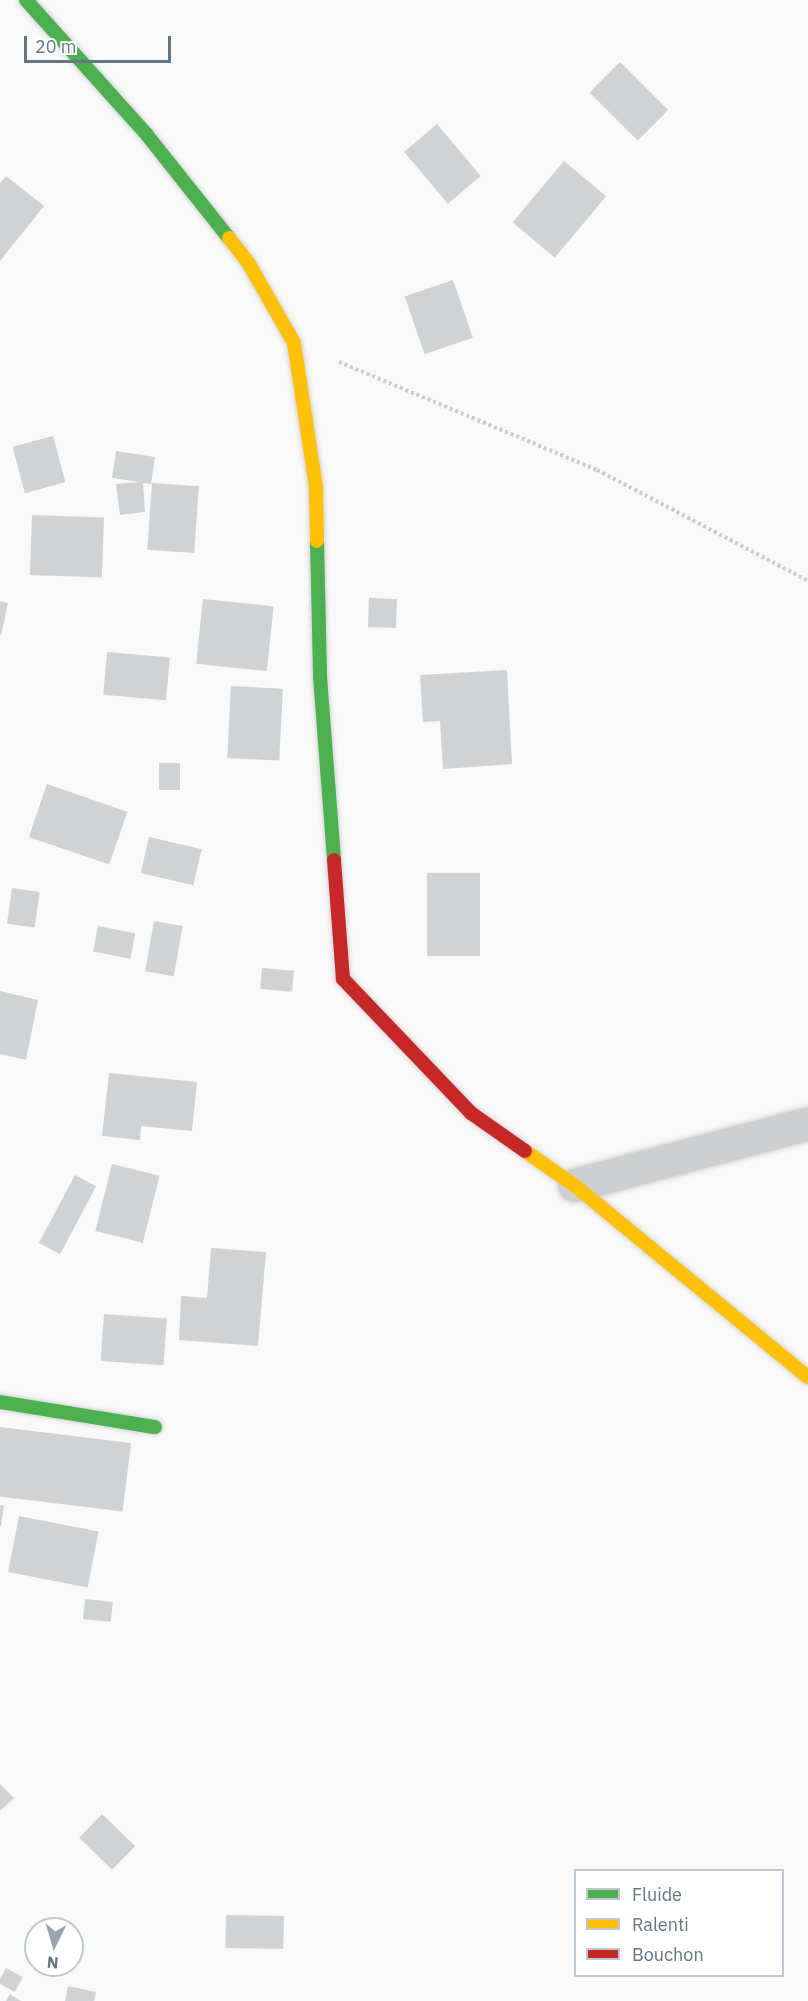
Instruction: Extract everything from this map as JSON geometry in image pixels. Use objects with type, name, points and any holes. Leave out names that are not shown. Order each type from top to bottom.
[{"type":"street","points":[[26,0],[147,135],[249,264],[294,343],[316,487],[320,677],[343,979],[471,1113],[574,1185],[808,1377]]},
{"type":"street","points":[[574,1185],[808,1122]]},
{"type":"street","points":[[0,1402],[155,1427]]},
{"type":"path","points":[[294,343],[597,470],[808,581]]},
{"type":"building","points":[[620,62],[668,110],[638,140],[590,92]]},
{"type":"building","points":[[437,124],[481,176],[448,204],[404,152]]},
{"type":"building","points":[[564,161],[606,196],[555,258],[513,222]]},
{"type":"building","points":[[6,176],[44,206],[0,261],[0,183]]},
{"type":"building","points":[[453,280],[473,338],[425,354],[405,297]]},
{"type":"building","points":[[53,436],[65,482],[25,493],[12,447]]},
{"type":"building","points":[[116,451],[155,457],[151,484],[143,483],[145,512],[120,515],[116,484],[140,482],[112,478]]},
{"type":"building","points":[[152,483],[199,486],[194,553],[147,550]]},
{"type":"building","points":[[32,515],[104,518],[102,577],[30,575]]},
{"type":"building","points":[[369,598],[397,599],[396,628],[368,627]]},
{"type":"building","points":[[203,599],[274,606],[267,671],[196,664]]},
{"type":"building","points":[[0,601],[8,603],[1,635],[0,635]]},
{"type":"building","points":[[107,652],[170,657],[166,700],[103,695]]},
{"type":"building","points":[[507,670],[512,764],[443,769],[440,721],[423,722],[420,675]]},
{"type":"building","points":[[231,686],[283,689],[279,761],[227,758]]},
{"type":"building","points":[[159,763],[180,763],[180,790],[159,790]]},
{"type":"building","points":[[47,784],[127,812],[109,865],[29,837]]},
{"type":"building","points":[[149,837],[202,849],[193,885],[141,873]]},
{"type":"building","points":[[427,873],[480,873],[480,956],[427,956]]},
{"type":"building","points":[[12,888],[40,892],[35,928],[7,924]]},
{"type":"building","points":[[154,921],[183,926],[174,976],[145,971]]},
{"type":"building","points":[[98,926],[135,933],[130,959],[93,952]]},
{"type":"building","points":[[262,968],[294,971],[292,992],[260,989]]},
{"type":"building","points":[[0,991],[38,1000],[26,1060],[0,1054]]},
{"type":"building","points":[[109,1073],[197,1082],[192,1131],[141,1126],[140,1140],[102,1136]]},
{"type":"building","points":[[112,1164],[160,1176],[143,1243],[95,1231]]},
{"type":"building","points":[[75,1175],[96,1186],[60,1254],[39,1243]]},
{"type":"building","points":[[211,1248],[266,1252],[258,1346],[179,1340],[181,1296],[207,1298]]},
{"type":"building","points":[[104,1314],[167,1318],[164,1365],[101,1361]]},
{"type":"building","points":[[0,1427],[131,1443],[123,1512],[0,1497]]},
{"type":"building","points":[[0,1505],[4,1506],[1,1526],[0,1526]]},
{"type":"building","points":[[19,1516],[99,1531],[88,1587],[8,1572]]},
{"type":"building","points":[[85,1599],[113,1602],[111,1622],[83,1619]]},
{"type":"building","points":[[0,1784],[14,1798],[0,1811]]},
{"type":"building","points":[[102,1814],[135,1846],[112,1870],[79,1838]]},
{"type":"building","points":[[226,1915],[284,1916],[283,1949],[225,1948]]},
{"type":"building","points":[[6,1968],[23,1977],[15,1992],[0,1984]]},
{"type":"building","points":[[68,1986],[96,1992],[94,2001],[65,2001]]},
{"type":"building","points":[[10,1994],[21,2001],[6,2001]]},
{"type":"traffic: fast","points":[[26,0],[147,135],[229,238]]},
{"type":"traffic: fast","points":[[317,541],[320,677],[334,860]]},
{"type":"traffic: fast","points":[[0,1402],[155,1427]]},
{"type":"traffic: slow","points":[[229,238],[249,264],[294,343],[316,487],[317,541]]},
{"type":"traffic: slow","points":[[525,1151],[574,1185],[808,1377]]},
{"type":"traffic: jam","points":[[334,860],[343,979],[471,1113],[525,1151]]}]
